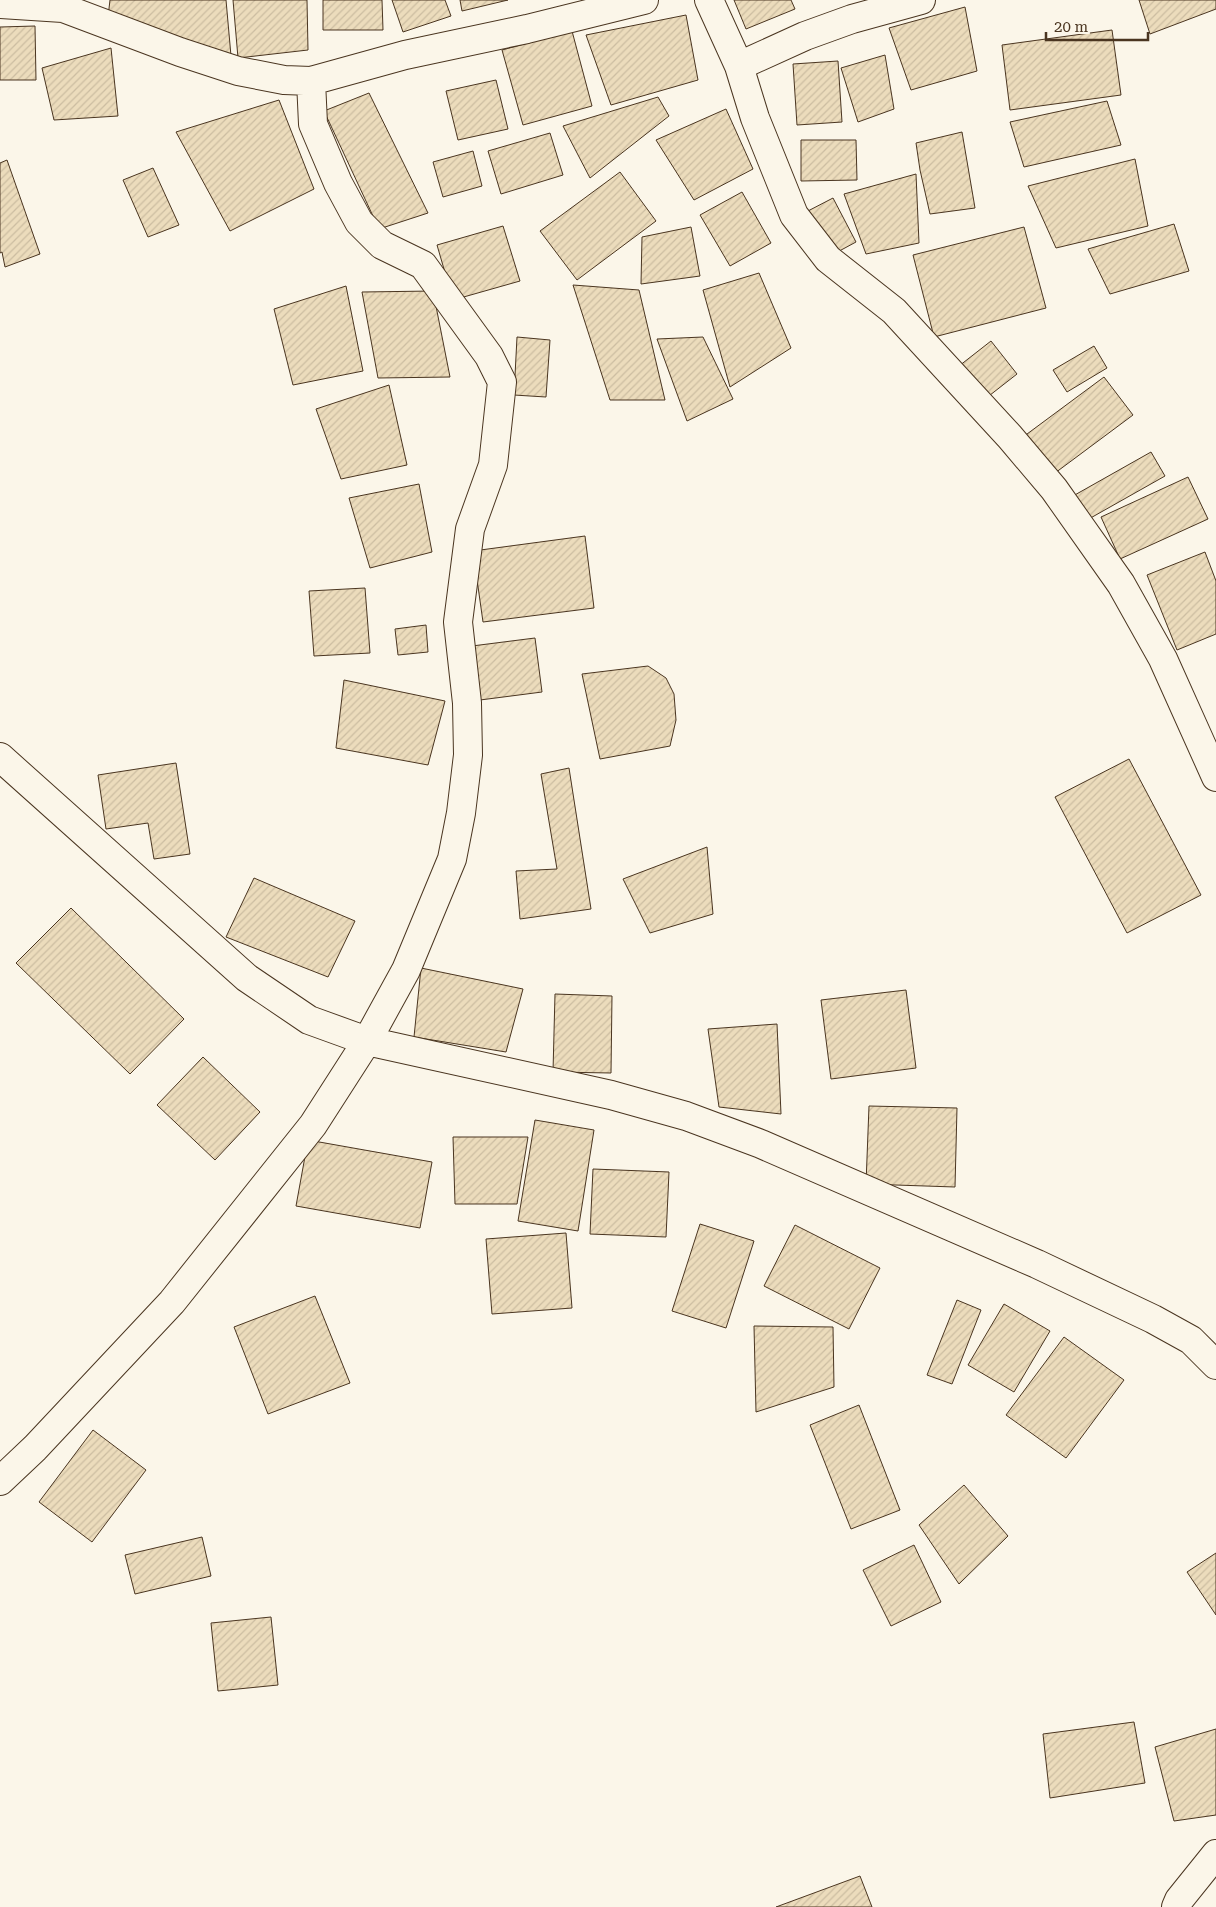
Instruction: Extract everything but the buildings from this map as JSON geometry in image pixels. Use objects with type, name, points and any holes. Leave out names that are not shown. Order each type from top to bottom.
[{"type":"street","points":[[0,4],[64,8],[180,52],[238,71],[284,80],[311,81],[405,55],[527,29],[644,0]]},
{"type":"street","points":[[709,0],[739,66],[755,118],[794,215],[828,260],[894,311],[1010,437],[1054,489],[1122,584],[1164,659],[1216,777]]},
{"type":"street","points":[[739,66],[805,36],[852,19],[922,0]]},
{"type":"street","points":[[0,1482],[35,1448],[172,1302],[313,1124],[367,1041],[406,970],[452,859],[461,813],[468,756],[466,703],[458,622],[470,529],[493,466],[502,382],[489,356],[423,265],[382,245],[359,222],[338,184],[313,124],[311,81]]},
{"type":"street","points":[[0,758],[247,978],[309,1020],[367,1041],[611,1095],[686,1116],[761,1144],[1037,1264],[1153,1319],[1191,1340],[1216,1365]]},
{"type":"street","points":[[1176,1907],[1179,1900],[1216,1854]]}]
